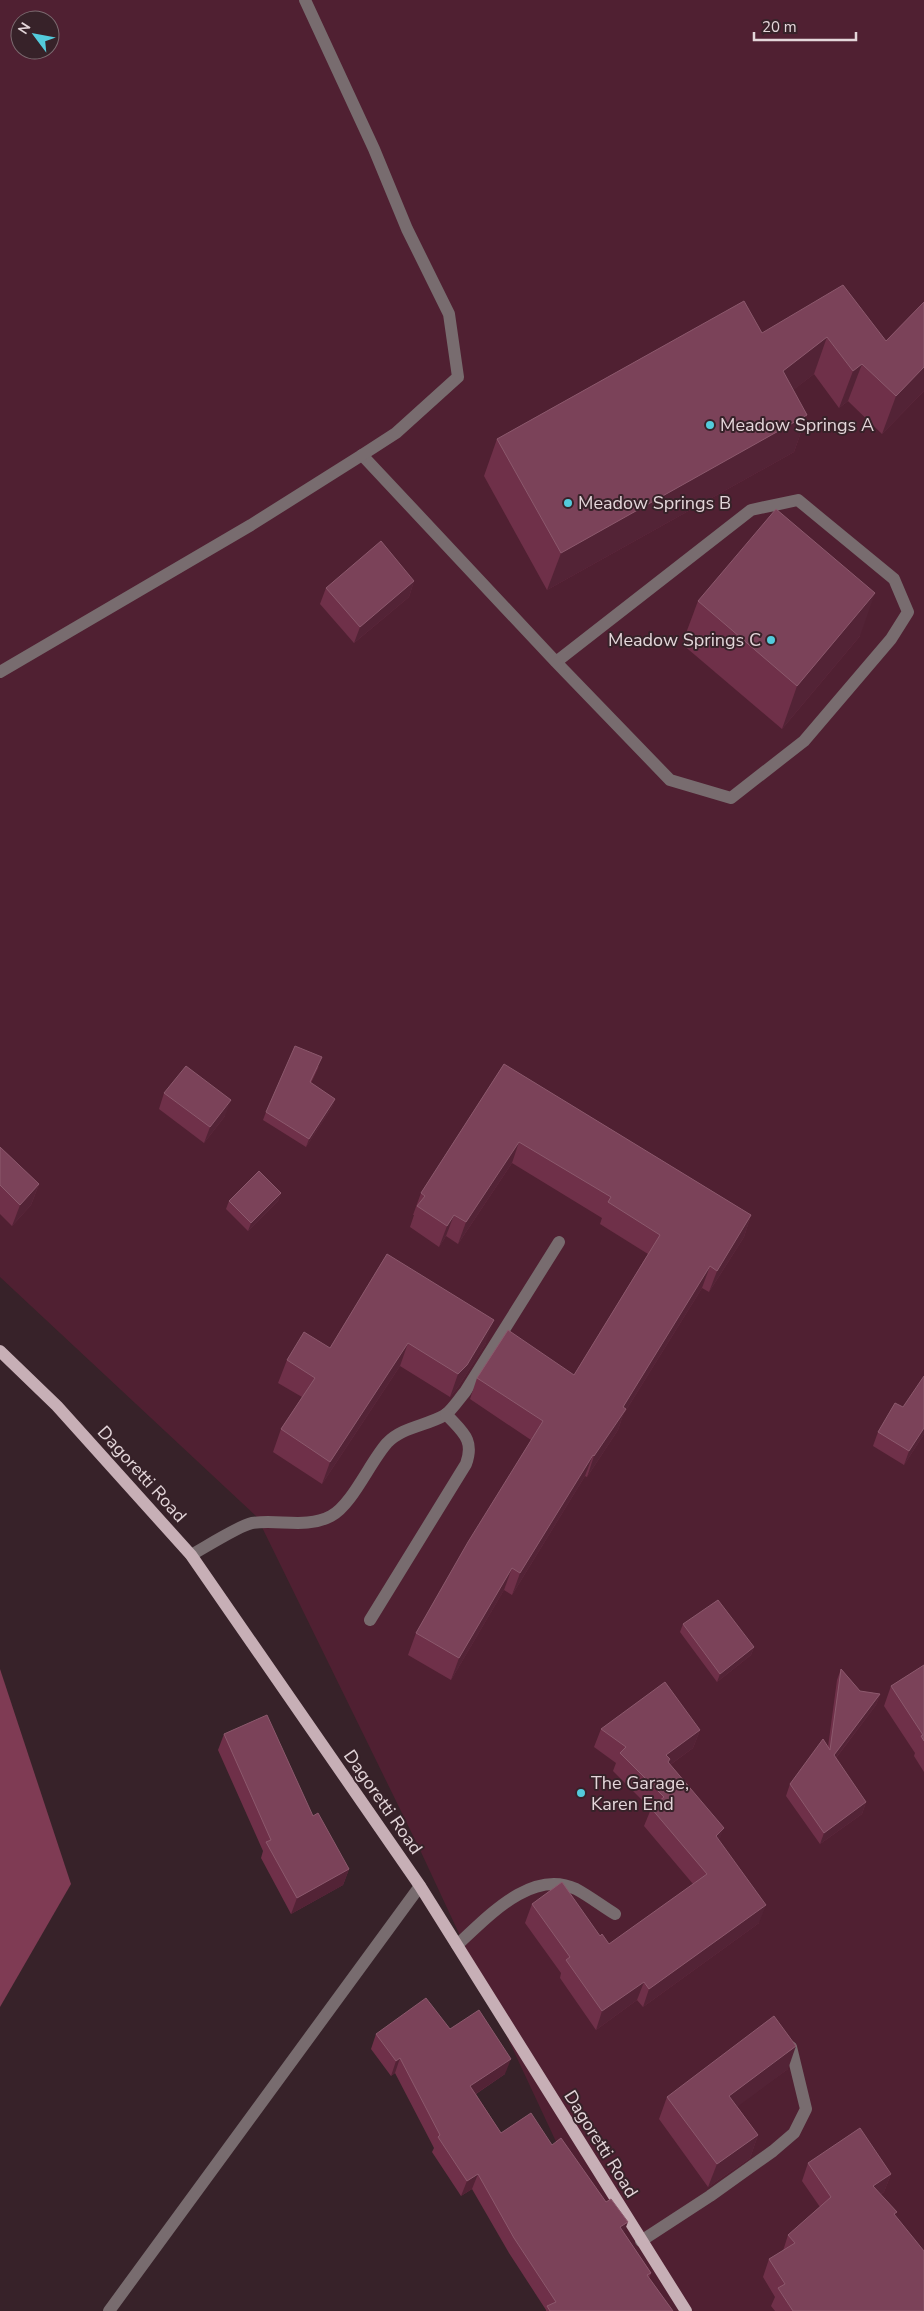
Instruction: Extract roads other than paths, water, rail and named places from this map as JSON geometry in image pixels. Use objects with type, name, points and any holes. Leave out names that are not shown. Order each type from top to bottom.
[{"type":"main road","name":"Dagoretti Road","points":[[0,1351],[57,1406],[191,1555],[420,1886],[686,2311]]},
{"type":"street","points":[[0,672],[251,525],[362,455],[396,433],[458,377],[449,314],[407,229],[374,149],[305,0]]},
{"type":"street","points":[[362,455],[556,662],[670,780],[731,798],[804,741],[891,639],[908,612],[894,580],[798,500],[751,510],[556,662]]},
{"type":"street","points":[[191,1555],[251,1523],[293,1524],[332,1516],[344,1505],[387,1444],[400,1432],[418,1427],[446,1414],[465,1392],[559,1242]]},
{"type":"street","points":[[370,1620],[466,1464],[471,1451],[468,1438],[446,1414]]},
{"type":"street","points":[[457,1945],[501,1906],[517,1895],[536,1886],[551,1885],[575,1889],[615,1914]]},
{"type":"street","points":[[109,2311],[420,1886]]},
{"type":"street","points":[[641,2241],[710,2196],[773,2151],[794,2133],[806,2109],[791,2047]]},
{"type":"place","name":"Meadow Springs A","points":[[710,425]]},
{"type":"place","name":"Meadow Springs B","points":[[568,503]]},
{"type":"place","name":"Meadow Springs C","points":[[771,640]]},
{"type":"place","name":"The Garage, Karen End","points":[[581,1793]]}]
